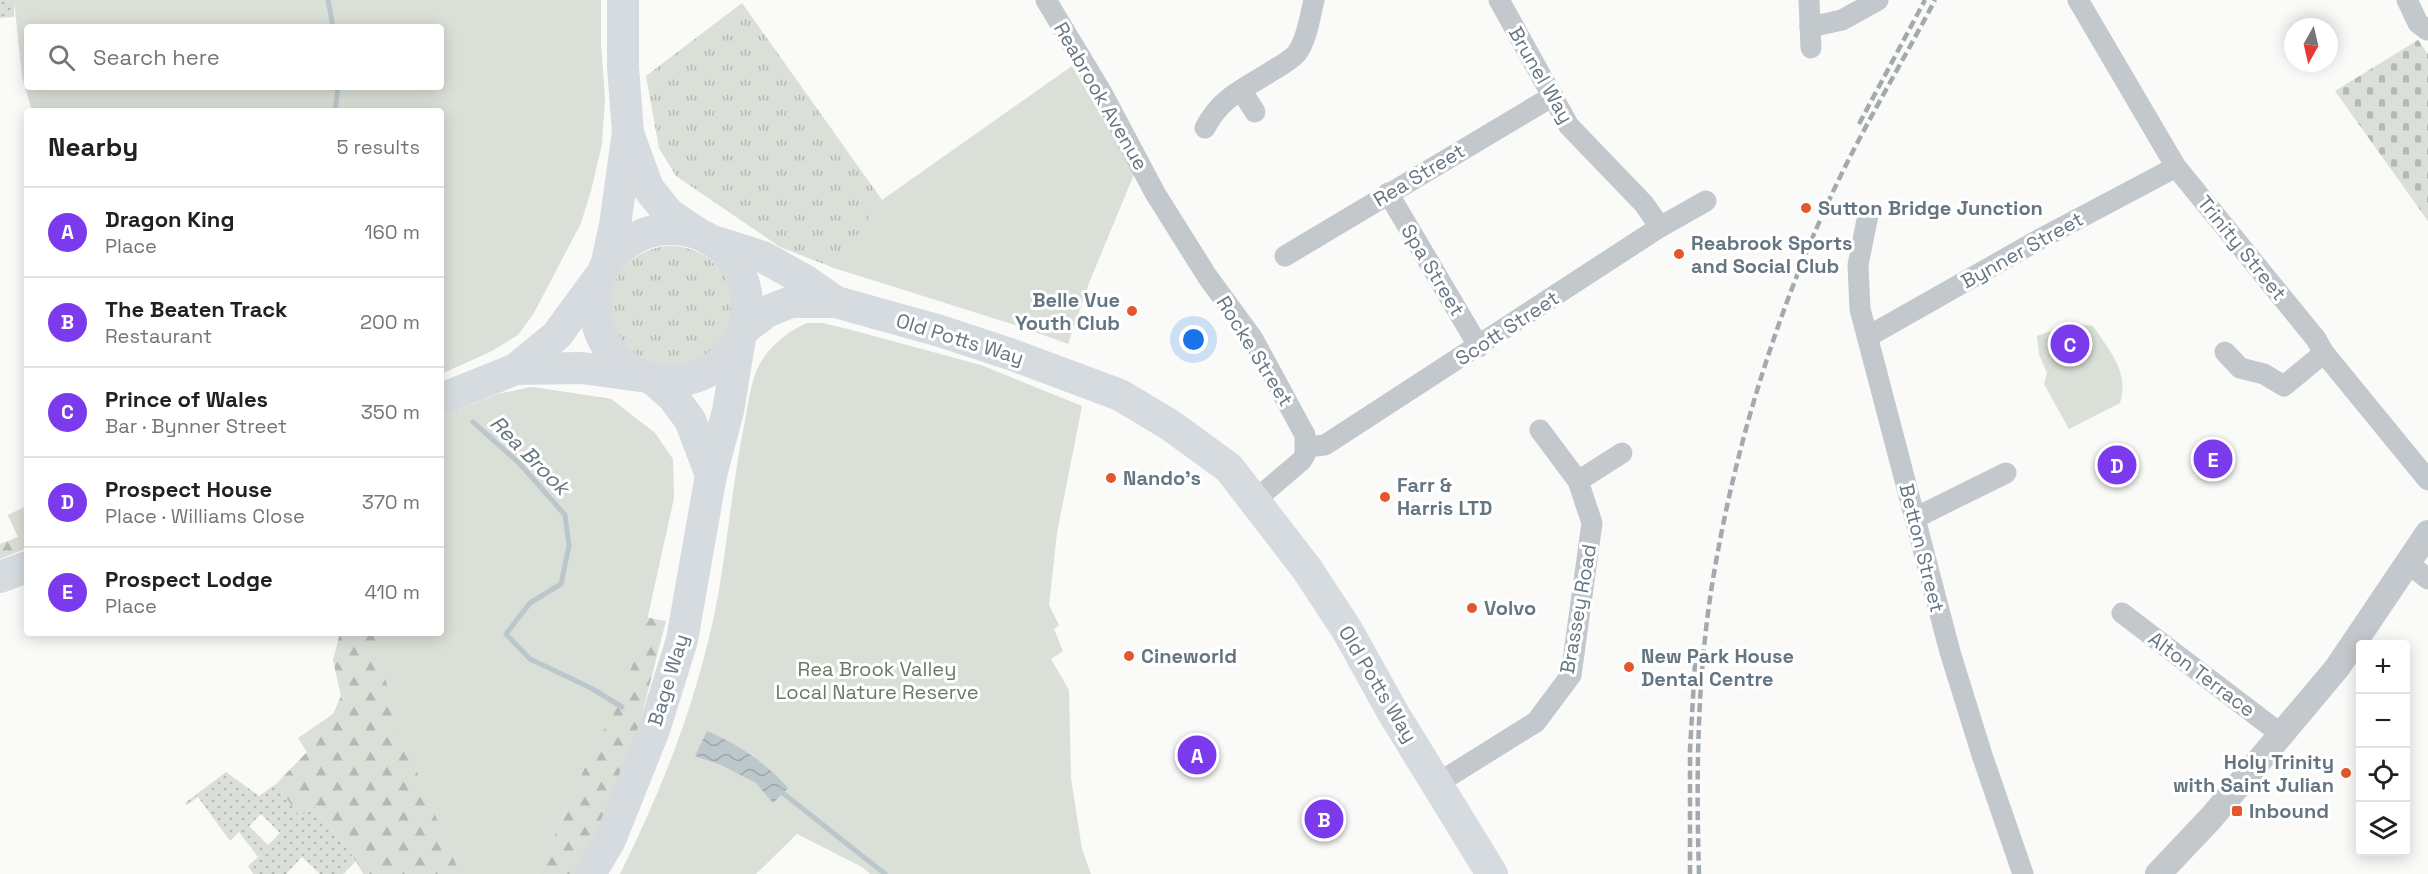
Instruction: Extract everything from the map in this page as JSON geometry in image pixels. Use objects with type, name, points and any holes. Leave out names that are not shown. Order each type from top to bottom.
[{"type":"main road","points":[[624,0],[623,67],[628,132],[615,225],[594,303],[596,322],[602,337],[623,364],[649,378],[673,397],[690,420],[711,475]]},
{"type":"main road","points":[[516,369],[582,368],[649,378],[685,380],[703,374],[721,363],[742,333],[748,304],[745,284],[731,257],[704,236],[669,214],[648,188],[628,132]]},
{"type":"main road","points":[[444,398],[516,369],[557,335],[619,249],[644,233],[668,228],[704,236]]},
{"type":"main road","name":"Old Potts Way","points":[[704,236],[763,257],[806,281],[836,302]]},
{"type":"main road","name":"Old Potts Way","points":[[742,333],[768,311],[791,302],[836,302],[940,331],[1083,381],[1120,395],[1170,425],[1229,468],[1307,569],[1347,630],[1392,711],[1492,874]]},
{"type":"main road","name":"Bage Way","points":[[590,874],[610,840],[664,703],[682,640],[711,475],[728,411],[742,333]]},
{"type":"main road","points":[[0,578],[24,568]]},
{"type":"street","name":"Reabrook Avenue","points":[[1046,0],[1102,93],[1155,193]]},
{"type":"street","points":[[1206,128],[1213,112],[1223,101],[1287,62],[1298,52],[1314,0]]},
{"type":"street","name":"Brunel Way","points":[[1499,0],[1569,126],[1644,204],[1660,226]]},
{"type":"street","points":[[1809,0],[1811,48]]},
{"type":"street","points":[[1810,27],[1842,20],[1878,0]]},
{"type":"street","name":"Trinity Street","points":[[2078,0],[2176,167],[2257,264],[2316,339],[2324,353],[2428,480]]},
{"type":"street","points":[[2407,0],[2418,23],[2428,29],[2428,36]]},
{"type":"street","points":[[1241,90],[1255,112]]},
{"type":"street","name":"Rea Street","points":[[1285,256],[1553,96]]},
{"type":"street","name":"Bynner Street","points":[[1869,336],[2032,244],[2176,167]]},
{"type":"street","name":"Rocke Street","points":[[1155,193],[1207,276],[1253,339],[1305,435],[1306,447]]},
{"type":"street","name":"Spa Street","points":[[1388,193],[1479,347]]},
{"type":"street","name":"Scott Street","points":[[1306,447],[1325,445],[1479,347],[1660,226],[1706,201]]},
{"type":"street","name":"Betton Street","points":[[1868,215],[1858,265],[1860,309],[1869,336],[1950,652],[2023,874]]},
{"type":"street","points":[[2225,352],[2240,368],[2264,374],[2284,386],[2324,353]]},
{"type":"street","name":"Brassey Road","points":[[1438,783],[1536,722],[1571,675],[1592,523],[1578,481],[1540,430]]},
{"type":"street","points":[[1254,501],[1301,461],[1306,447]]},
{"type":"street","points":[[1578,481],[1622,453]]},
{"type":"street","points":[[1915,518],[2006,473]]},
{"type":"street","points":[[2158,874],[2211,818],[2418,572],[2428,533]]},
{"type":"street","name":"Alton Terrace","points":[[2122,612],[2282,735]]},
{"type":"green space","points":[[0,0],[14,0],[14,17],[0,18]]},
{"type":"green space","points":[[14,0],[601,0],[605,99],[602,144],[581,223],[534,313],[518,335],[490,352],[444,373],[444,108],[31,108],[26,90],[444,90],[444,24],[24,24],[24,84]]},
{"type":"green space","points":[[742,3],[882,200],[834,268],[780,247],[676,176],[659,148],[646,76]]},
{"type":"green space","points":[[2418,40],[2428,54],[2428,221],[2335,91]]},
{"type":"green space","points":[[1072,66],[1135,172],[1089,283],[1068,344],[834,268],[882,200]]},
{"type":"green space","points":[[671,246],[695,251],[706,256],[715,264],[723,273],[728,284],[733,308],[728,332],[723,343],[715,352],[706,360],[695,365],[671,370],[647,365],[636,360],[627,352],[619,343],[614,332],[609,308],[614,284],[619,273],[627,264],[636,256],[647,251]]},
{"type":"green space","name":"Rea Brook Valley Local Nature Reserve","points":[[807,323],[822,323],[844,328],[981,365],[1082,406],[1057,533],[1049,605],[1059,625],[1054,629],[1063,651],[1051,659],[1069,690],[1071,778],[1082,849],[1091,874],[870,874],[862,867],[797,834],[756,874],[620,874],[666,772],[701,669],[718,596],[737,465],[754,378],[764,356],[770,349],[791,331]]},
{"type":"green space","points":[[2073,323],[2093,326],[2116,362],[2122,382],[2122,392],[2120,403],[2069,429],[2044,384],[2047,373],[2039,354],[2037,336]]},
{"type":"green space","points":[[532,387],[611,399],[655,433],[634,615],[666,621],[634,745],[608,812],[575,874],[537,874],[594,747],[498,394]]},
{"type":"green space","points":[[532,387],[611,399],[655,433],[673,459],[674,498],[648,616],[628,678],[537,874],[460,874],[399,730],[374,636],[444,636],[444,415],[498,394]]},
{"type":"green space","points":[[24,507],[24,549],[0,559],[0,544],[18,537],[8,515]]},
{"type":"green space","points":[[24,507],[24,547],[8,515]]},
{"type":"green space","points":[[339,636],[424,636],[486,874],[363,874],[356,861],[314,806],[300,817],[276,784],[307,752],[298,738],[333,714],[341,696],[333,660]]},
{"type":"green space","points":[[226,772],[259,796],[276,784],[300,817],[314,806],[356,861],[343,874],[320,874],[302,857],[286,874],[253,874],[248,866],[258,857],[239,832],[230,841],[198,797],[187,805],[185,803]],"holes":[[[261,814],[280,833],[268,845],[249,826]]]},
{"type":"water","points":[[707,731],[751,755],[788,788],[773,803],[756,783],[721,765],[695,756]]},
{"type":"waterway","name":"Rea Brook","points":[[328,0],[332,24]]},
{"type":"waterway","name":"Rea Brook","points":[[335,108],[338,90]]},
{"type":"waterway","name":"Rea Brook","points":[[473,422],[520,464],[565,515],[569,546],[561,584],[530,603],[506,634],[530,659],[591,688],[622,707]]},
{"type":"waterway","name":"Rea Brook","points":[[779,790],[885,874]]},
{"type":"railway","points":[[1859,124],[1925,0]]},
{"type":"railway","points":[[1699,874],[1698,763],[1704,652],[1722,530],[1745,432],[1759,383],[1792,288],[1831,196],[1935,0]]},
{"type":"railway","points":[[1690,874],[1690,750],[1695,663]]},
{"type":"place","name":"Sutton Bridge Junction","points":[[1806,208]]},
{"type":"place","name":"Reabrook Sports and Social Club","points":[[1679,254]]},
{"type":"place","name":"Belle Vue Youth Club","points":[[1132,311]]},
{"type":"place","name":"Prince of Wales","points":[[2070,344]]},
{"type":"place","name":"Prospect Lodge","points":[[2213,459]]},
{"type":"place","name":"Prospect House","points":[[2117,465]]},
{"type":"place","name":"Nando's","points":[[1111,478]]},
{"type":"place","name":"Farr & Harris LTD","points":[[1385,497]]},
{"type":"place","name":"Volvo","points":[[1472,608]]},
{"type":"place","name":"Cineworld","points":[[1129,656]]},
{"type":"place","name":"New Park House Dental Centre","points":[[1629,667]]},
{"type":"place","name":"Dragon King","points":[[1197,755]]},
{"type":"place","name":"Holy Trinity with Saint Julian","points":[[2346,773]]},
{"type":"place","name":"Inbound","points":[[2237,811]]},
{"type":"place","name":"The Beaten Track","points":[[1324,819]]}]
